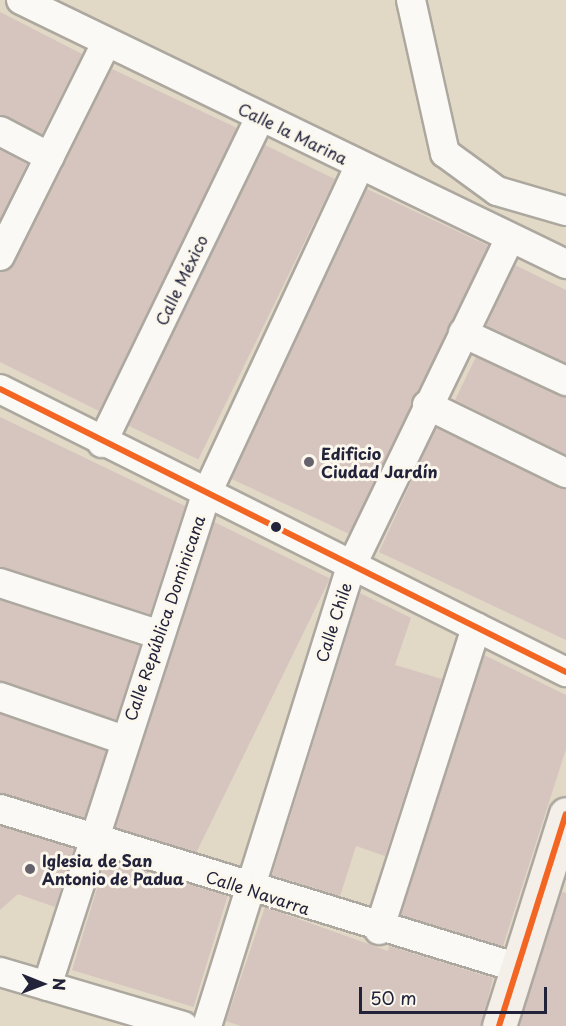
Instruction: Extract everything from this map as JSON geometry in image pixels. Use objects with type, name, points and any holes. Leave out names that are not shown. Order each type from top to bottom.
[{"type":"main road","points":[[499,1026],[566,814]]},
{"type":"street","name":"Calle la Marina","points":[[21,0],[260,118],[566,264]]},
{"type":"street","points":[[411,0],[445,153],[497,191],[566,211]]},
{"type":"street","points":[[0,256],[106,43]]},
{"type":"street","name":"Calle México","points":[[102,443],[260,118]]},
{"type":"street","points":[[0,132],[50,157]]},
{"type":"street","name":"Calle República Dominicana","points":[[47,986],[124,740],[206,495],[360,165]]},
{"type":"street","name":"Calle Chile","points":[[207,1026],[351,567],[427,405],[510,238]]},
{"type":"street","points":[[464,333],[566,381]]},
{"type":"street","points":[[0,389],[102,443],[566,672]]},
{"type":"street","points":[[427,405],[566,473]]},
{"type":"street","points":[[0,582],[160,635]]},
{"type":"street","points":[[379,930],[476,627]]},
{"type":"street","points":[[0,697],[124,740]]},
{"type":"street","name":"Calle Navarra","points":[[0,809],[379,930],[518,968]]},
{"type":"street","points":[[0,972],[183,1026]]},
{"type":"building","points":[[0,12],[82,54],[42,134],[0,115]]},
{"type":"building","points":[[112,69],[237,128],[99,411],[0,362],[0,272],[15,263]]},
{"type":"building","points":[[265,145],[335,179],[198,460],[128,425]]},
{"type":"building","points":[[0,150],[27,164],[0,219]]},
{"type":"building","points":[[367,189],[488,246],[353,536],[232,479]]},
{"type":"building","points":[[515,265],[566,290],[566,363],[486,326]]},
{"type":"building","points":[[476,357],[566,397],[566,455],[455,400]]},
{"type":"building","points":[[0,417],[185,506],[150,614],[0,567]]},
{"type":"building","points":[[436,428],[566,489],[566,640],[379,552]]},
{"type":"building","points":[[214,522],[330,579],[190,866],[74,810]]},
{"type":"building","points":[[360,593],[411,618],[395,665],[442,679],[385,856],[356,846],[340,896],[272,875]]},
{"type":"building","points":[[0,600],[140,646],[116,720],[0,681]]},
{"type":"building","points":[[484,655],[566,695],[566,749],[503,946],[401,915]]},
{"type":"building","points":[[0,714],[106,751],[84,818],[0,793]]},
{"type":"building","name":"Iglesia de San Antonio de Padua","points":[[0,826],[74,849],[55,907],[18,894],[0,910]]},
{"type":"building","points":[[106,859],[227,896],[194,1007],[72,970]]},
{"type":"building","points":[[562,892],[566,893],[566,1026],[519,1026]]},
{"type":"building","points":[[265,907],[388,951],[389,946],[493,978],[481,1026],[241,1026],[226,1021]]},
{"type":"transit line","points":[[0,389],[566,672]]},
{"type":"transit line","points":[[499,1026],[566,814]]},
{"type":"place","name":"Edificio Ciudad Jardín","points":[[309,462]]},
{"type":"place","name":"Iglesia de San Antonio de Padua","points":[[30,869]]}]
